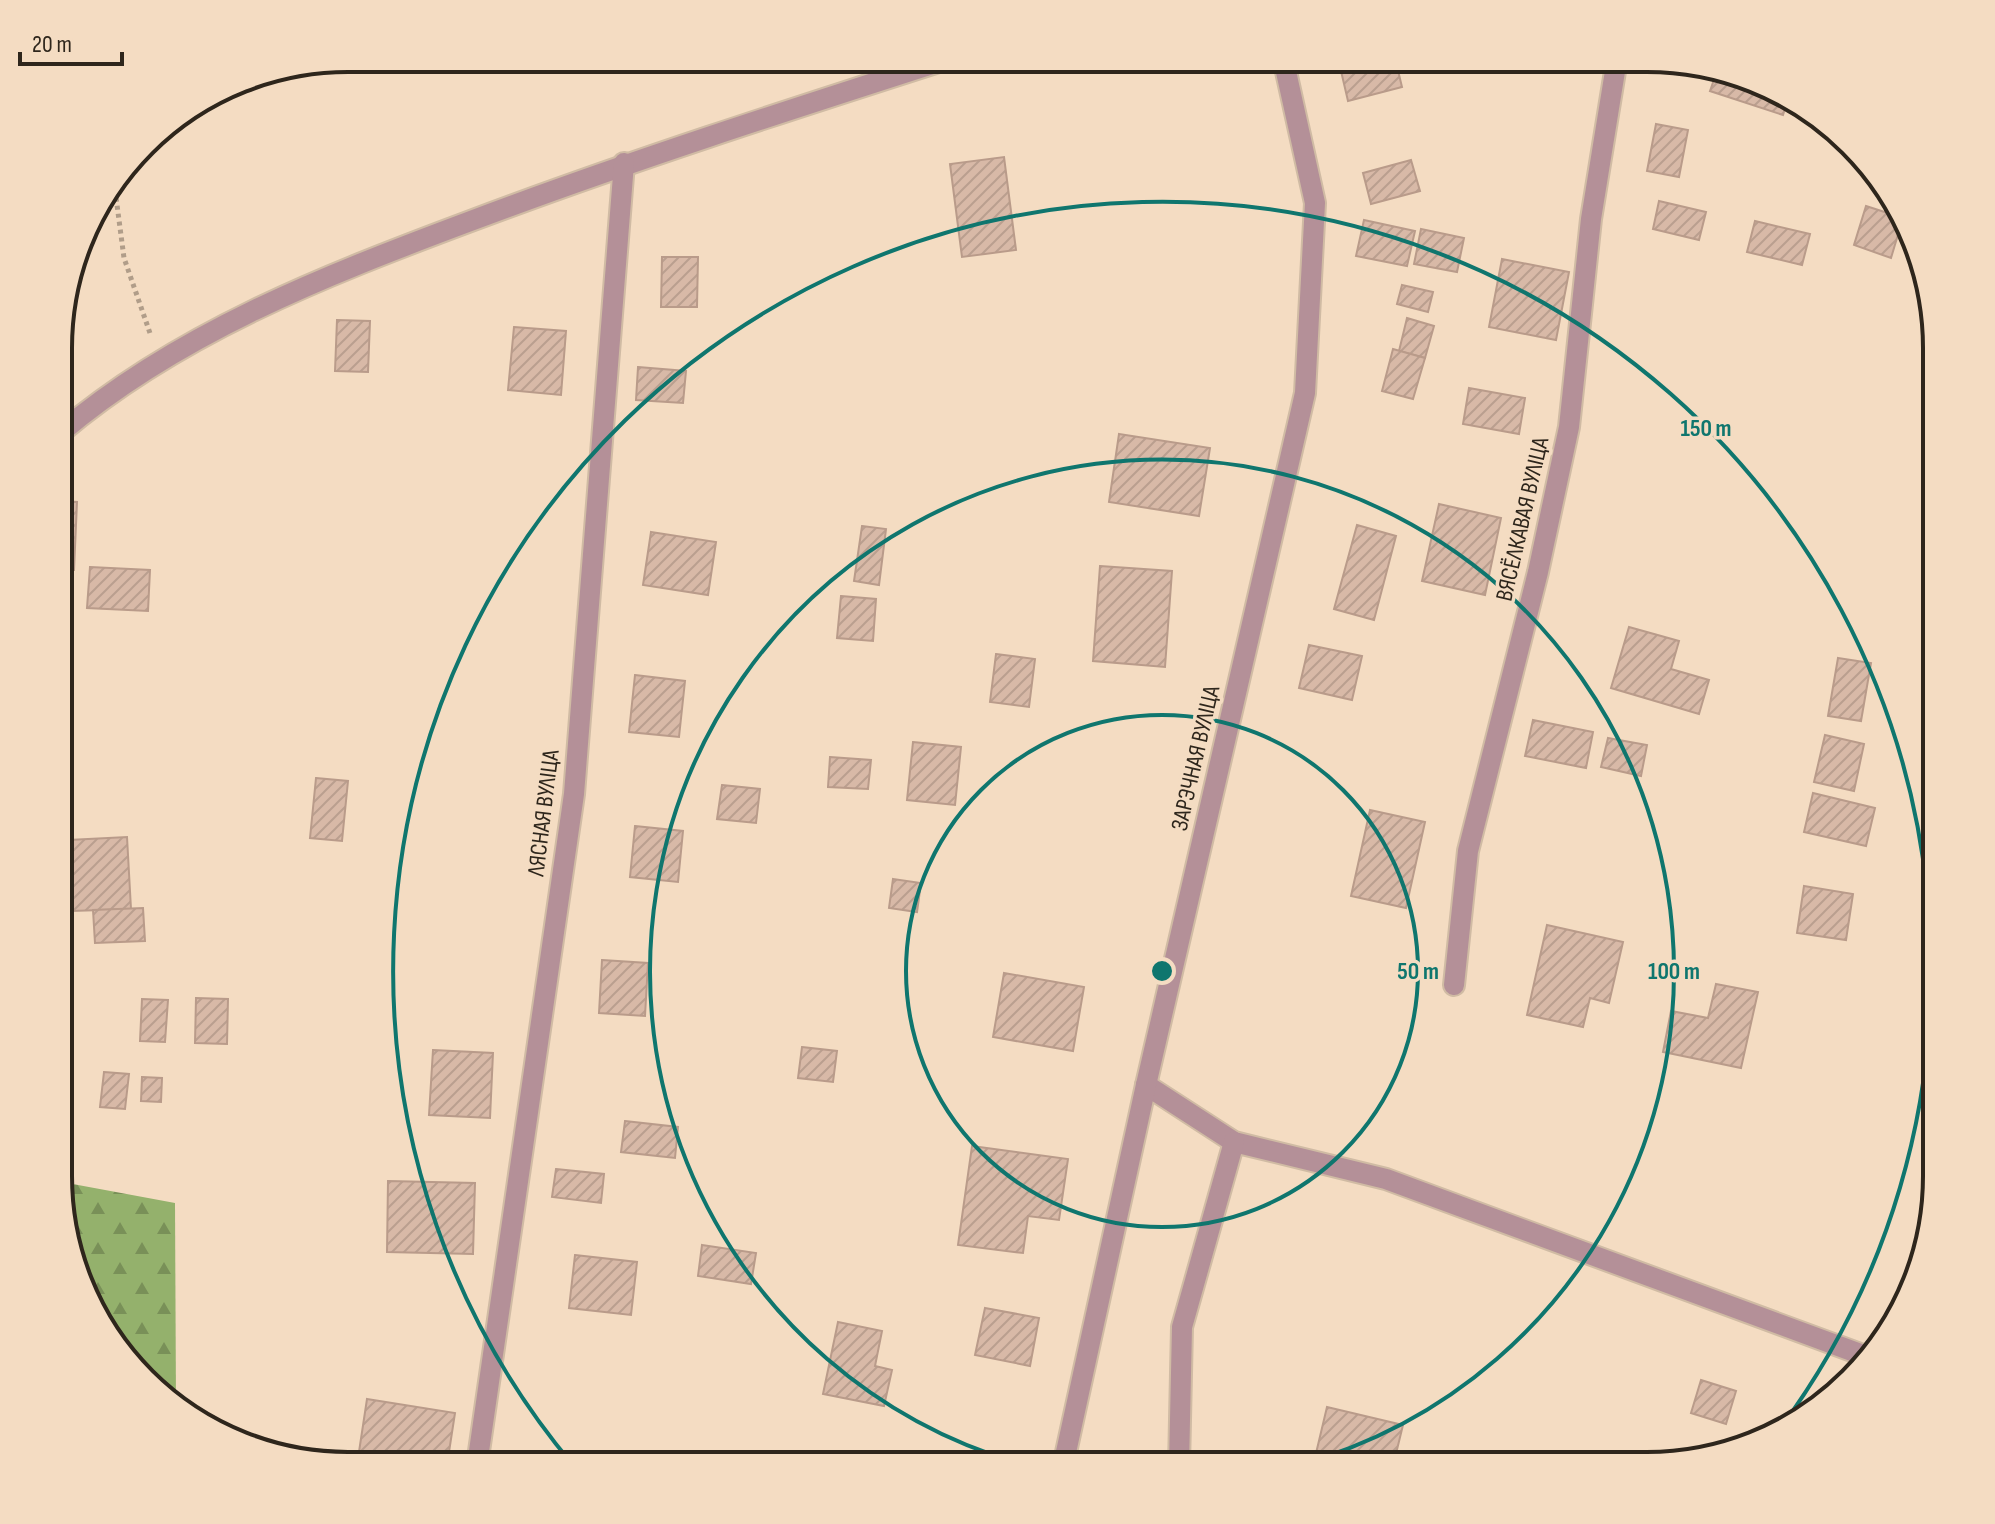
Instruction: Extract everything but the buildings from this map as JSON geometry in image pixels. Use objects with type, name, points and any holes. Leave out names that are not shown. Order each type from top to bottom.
[{"type":"street","points":[[72,423],[97,401],[159,361],[240,316],[366,260],[624,163],[906,72]]},
{"type":"street","name":"ЗАРЭЧНАЯ ВУЛІЦА","points":[[1066,1452],[1146,1085],[1305,393],[1315,203],[1286,73]]},
{"type":"street","name":"ВЯСЁЛКАВАЯ ВУЛІЦА","points":[[1454,985],[1468,851],[1538,572],[1569,427],[1591,219],[1615,73]]},
{"type":"street","name":"ЛЯСНАЯ ВУЛІЦА","points":[[479,1451],[574,794],[624,163]]},
{"type":"street","points":[[1146,1085],[1234,1142],[1386,1179],[1859,1353]]},
{"type":"street","points":[[1179,1452],[1182,1327],[1234,1142]]},
{"type":"path","points":[[116,199],[124,258],[159,361]]},
{"type":"green space","points":[[73,1184],[175,1203],[176,1392],[129,1344],[100,1298],[81,1247]]}]
